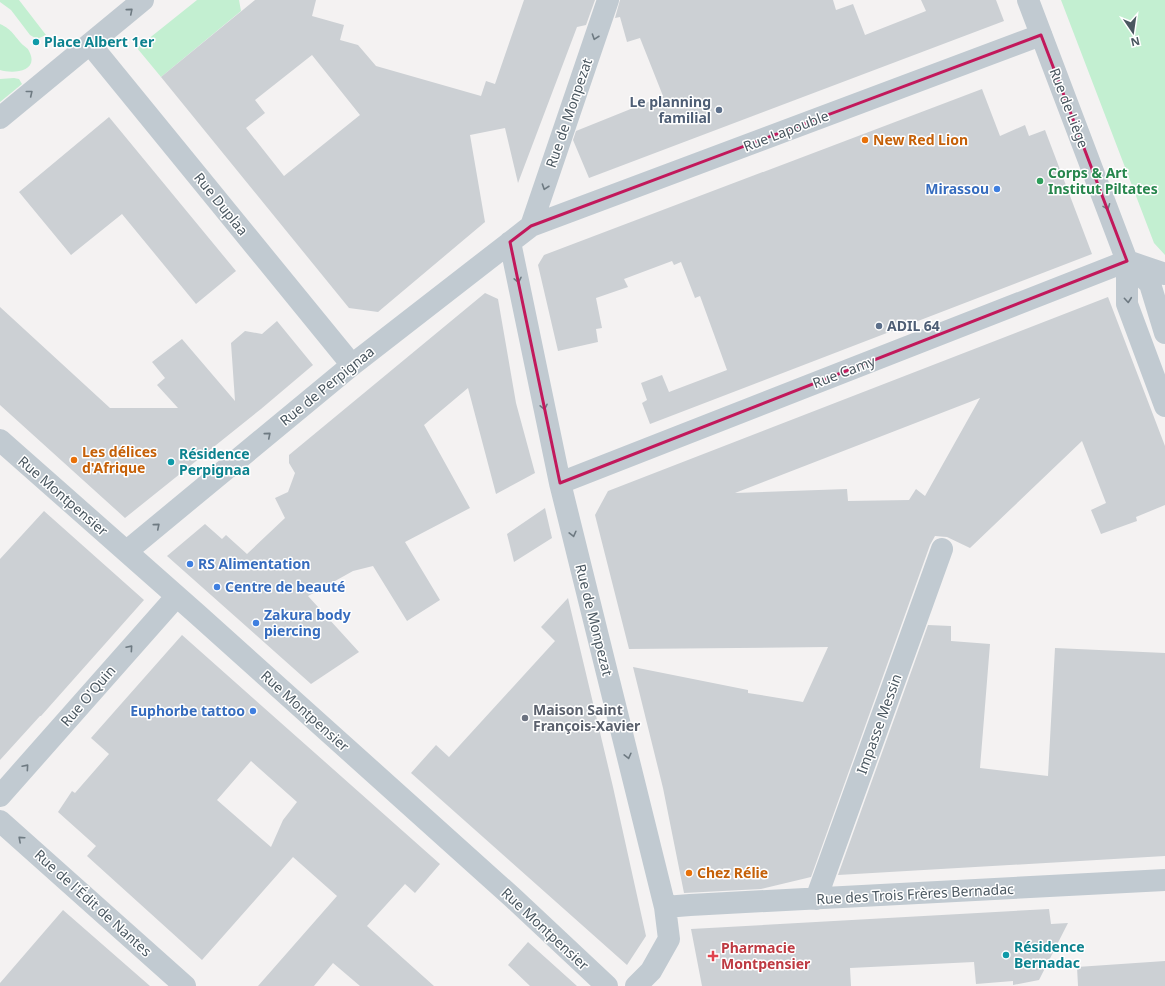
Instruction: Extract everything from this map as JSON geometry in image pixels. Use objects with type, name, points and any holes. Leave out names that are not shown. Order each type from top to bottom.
[{"type":"street","points":[[0,118],[144,0]]},
{"type":"street","name":"Rue de Monpezat","points":[[531,226],[608,0]]},
{"type":"street","name":"Rue de Liège","points":[[1028,0],[1127,261],[1127,304],[1162,399]]},
{"type":"street","name":"Rue Lapouble","points":[[531,226],[1041,35]]},
{"type":"street","name":"Rue Duplaa","points":[[90,44],[352,365]]},
{"type":"street","name":"Rue de Perpignaa","points":[[127,551],[352,365],[531,226]]},
{"type":"street","name":"Rue de Monpezat","points":[[510,242],[560,483],[665,907],[669,939],[651,971],[636,986]]},
{"type":"street","points":[[1127,261],[1165,274]]},
{"type":"street","name":"Rue de Liège","points":[[1127,261],[1150,284],[1165,333]]},
{"type":"street","name":"Rue Camy","points":[[560,483],[1127,261]]},
{"type":"street","name":"Rue Montpensier","points":[[0,440],[100,529],[127,551],[176,597],[197,614],[506,892],[607,986]]},
{"type":"street","name":"Impasse Messin","points":[[816,899],[942,549]]},
{"type":"street","name":"Rue O'Quin","points":[[0,796],[176,597]]},
{"type":"street","name":"Rue de l'Édit de Nantes","points":[[0,820],[185,986]]},
{"type":"street","name":"Rue des Trois Frères Bernadac","points":[[665,907],[1165,880]]},
{"type":"highlighted area","points":[[1041,35],[1127,261],[560,483],[510,242],[531,226]]},
{"type":"green space","points":[[0,0],[19,0],[46,35],[37,39],[30,35],[11,10],[0,2]]},
{"type":"green space","points":[[197,0],[239,0],[241,11],[161,77],[137,48]]},
{"type":"green space","points":[[1061,0],[1165,0],[1165,255],[1154,243]]},
{"type":"green space","points":[[0,24],[10,31],[29,50],[31,63],[24,70],[12,72],[0,70]]},
{"type":"green space","points":[[0,79],[19,79],[22,84],[0,102]]},
{"type":"building","points":[[255,0],[316,0],[312,16],[344,25],[340,40],[358,45],[376,66],[481,96],[486,81],[495,84],[524,0],[595,0],[586,25],[577,27],[518,183],[505,128],[470,135],[485,222],[378,312],[349,308],[161,77]],"holes":[[[312,55],[360,115],[284,176],[246,128],[265,113],[255,100]]]},
{"type":"building","points":[[620,0],[833,0],[836,10],[853,4],[865,35],[926,11],[921,0],[996,0],[1004,21],[589,178],[573,140],[576,131],[663,96],[640,38],[627,42],[620,17],[615,18]]},
{"type":"building","points":[[982,89],[1000,136],[1025,125],[1029,136],[1045,130],[1092,254],[650,424],[642,403],[647,400],[641,383],[662,375],[669,392],[727,370],[700,296],[695,298],[681,262],[674,265],[672,261],[624,279],[628,287],[596,298],[602,328],[596,329],[598,342],[558,351],[538,265],[544,255]]},
{"type":"building","points":[[109,117],[236,271],[196,304],[122,214],[71,255],[19,192]]},
{"type":"building","points":[[485,293],[498,299],[516,403],[535,473],[496,494],[468,388],[424,425],[470,508],[405,542],[440,600],[407,621],[373,566],[353,571],[308,596],[359,652],[311,684],[167,556],[205,524],[222,539],[226,535],[247,554],[285,518],[275,498],[288,492],[295,473],[289,463],[289,455]]},
{"type":"building","points":[[1108,297],[1165,446],[1165,505],[1136,517],[1137,521],[1101,534],[1091,510],[1106,503],[1082,441],[970,548],[947,537],[935,536],[930,545],[811,877],[761,889],[684,893],[663,788],[633,667],[748,690],[748,693],[803,702],[828,647],[629,649],[595,515],[608,491]],"holes":[[[980,398],[925,496],[916,489],[909,500],[848,501],[847,489],[735,493]]]},
{"type":"building","points":[[0,307],[110,408],[178,408],[157,385],[165,378],[152,362],[182,339],[235,401],[231,343],[245,331],[262,334],[277,321],[313,365],[261,409],[125,518],[0,405]]},
{"type":"building","points":[[545,508],[552,538],[514,562],[507,534]]},
{"type":"building","points":[[44,511],[144,600],[0,760],[0,559]]},
{"type":"building","points":[[568,598],[613,787],[646,936],[627,965],[411,773],[436,745],[449,757],[555,641],[541,627]]},
{"type":"building","points":[[928,625],[951,626],[951,641],[990,644],[980,768],[1048,776],[1055,648],[1165,653],[1165,856],[838,875]]},
{"type":"building","points":[[182,635],[440,864],[415,893],[405,884],[367,926],[434,986],[360,986],[333,963],[314,986],[258,986],[337,896],[293,857],[202,960],[87,856],[96,846],[58,812],[72,791],[75,793],[109,754],[91,738]],"holes":[[[251,761],[297,802],[283,820],[271,847],[217,800]]]},
{"type":"building","points":[[1049,909],[1051,924],[1068,923],[1039,980],[1013,985],[1013,981],[976,984],[974,962],[850,968],[851,986],[702,986],[691,929]]},
{"type":"building","points":[[63,910],[150,986],[0,986],[0,983]]},
{"type":"building","points":[[528,942],[577,986],[530,986],[508,965]]},
{"type":"building","points":[[1165,961],[1165,986],[1078,986],[1077,967]]},
{"type":"place","name":"Place Albert 1er","points":[[36,42]]},
{"type":"place","name":"Le planning familial","points":[[719,110]]},
{"type":"place","name":"New Red Lion","points":[[865,140]]},
{"type":"place","name":"Corps & Art Institut Piltates","points":[[1040,181]]},
{"type":"place","name":"Mirassou","points":[[997,189]]},
{"type":"place","name":"ADIL 64","points":[[879,326]]},
{"type":"place","name":"Les délices d'Afrique","points":[[74,460]]},
{"type":"place","name":"Résidence Perpignaa","points":[[171,462]]},
{"type":"place","name":"RS Alimentation","points":[[190,564]]},
{"type":"place","name":"Centre de beauté","points":[[217,587]]},
{"type":"place","name":"Zakura body piercing","points":[[256,623]]},
{"type":"place","name":"Euphorbe tattoo","points":[[253,711]]},
{"type":"place","name":"Maison Saint François-Xavier","points":[[525,718]]},
{"type":"place","name":"Chez Rélie","points":[[689,873]]},
{"type":"place","name":"Résidence Bernadac","points":[[1006,955]]},
{"type":"place","name":"Pharmacie Montpensier","points":[[713,956]]}]
